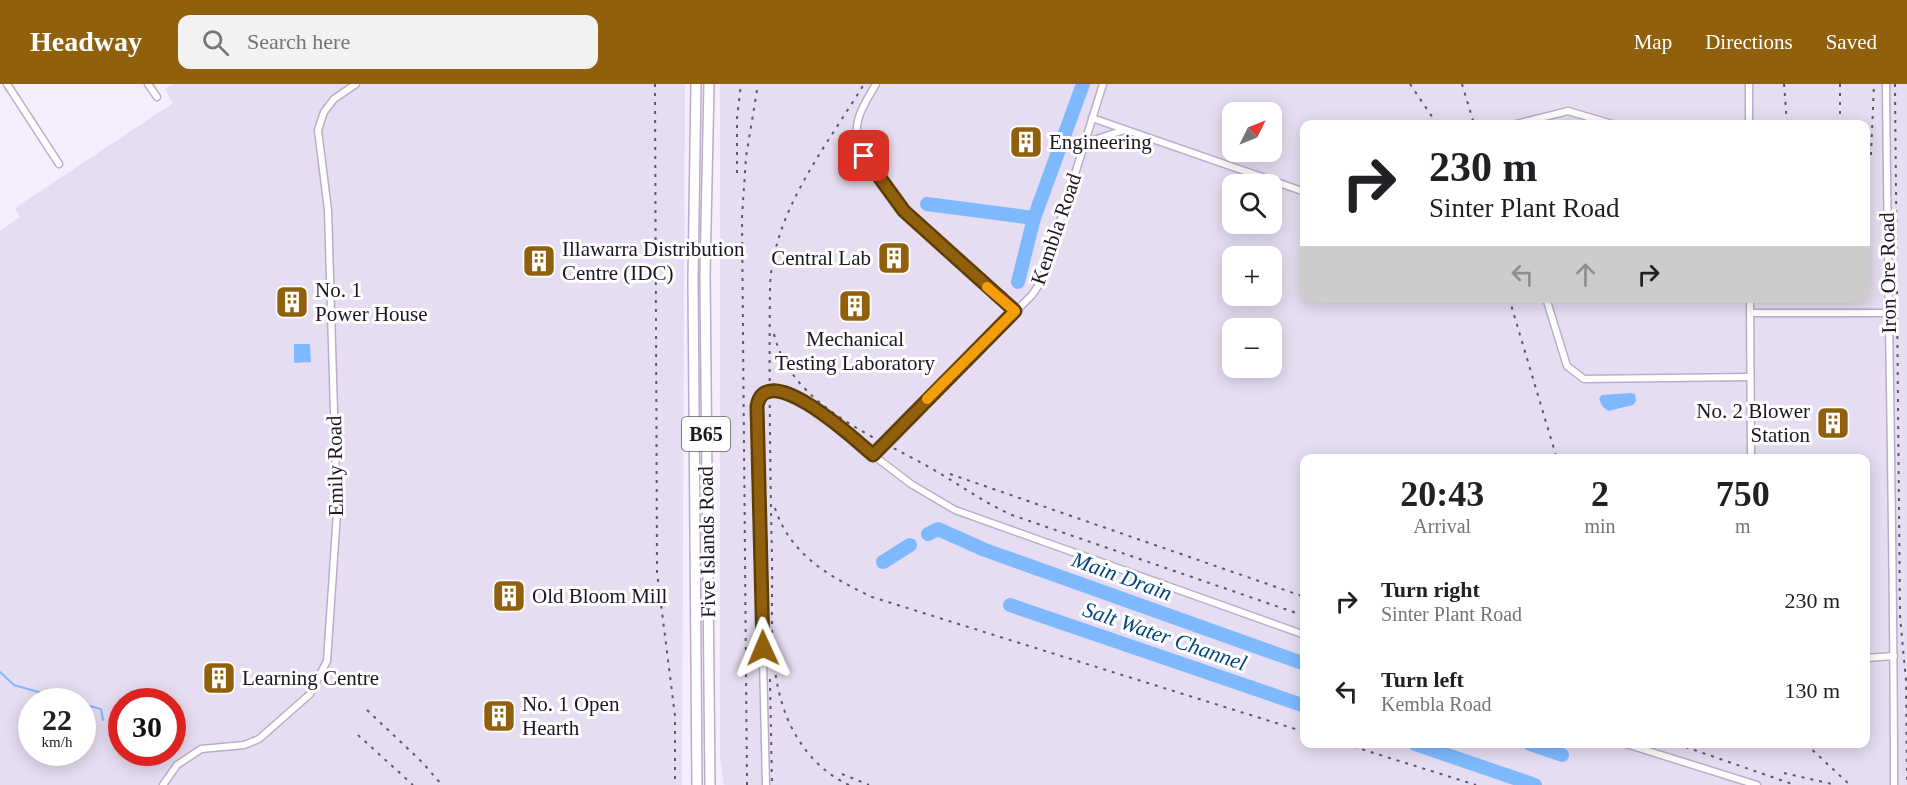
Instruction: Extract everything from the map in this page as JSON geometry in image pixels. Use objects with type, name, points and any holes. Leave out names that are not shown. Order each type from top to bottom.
[{"type":"main road","name":"Five Islands Road","points":[[696,84],[693,280],[697,785]]},
{"type":"main road","name":"Five Islands Road","points":[[709,84],[705,305],[710,785]]},
{"type":"street","points":[[7,84],[59,164]]},
{"type":"street","points":[[148,84],[157,97]]},
{"type":"street","name":"Emily Road","points":[[163,785],[170,772],[201,749],[244,745],[259,739],[310,694],[327,661],[337,513],[328,210],[318,130],[324,112],[334,99],[356,84]]},
{"type":"street","points":[[876,84],[861,110],[857,127],[859,146],[864,156],[904,211],[1015,311]]},
{"type":"street","name":"Kembla Road","points":[[873,455],[1032,295],[1042,280],[1103,84]]},
{"type":"street","points":[[1749,84],[1749,120]]},
{"type":"street","name":"Iron Ore Road","points":[[1886,84],[1888,313],[1892,423],[1894,785]]},
{"type":"street","points":[[1532,120],[1568,111],[1598,120]]},
{"type":"street","points":[[1092,118],[1300,190]]},
{"type":"street","points":[[1084,143],[1124,130]]},
{"type":"street","points":[[1548,303],[1567,366],[1584,379],[1750,377]]},
{"type":"street","points":[[1750,303],[1751,454]]},
{"type":"street","points":[[1750,313],[1888,313]]},
{"type":"street","points":[[766,785],[757,406],[765,394],[776,392],[797,397],[922,492],[955,510],[1300,633]]},
{"type":"street","points":[[1870,658],[1894,656]]},
{"type":"street","points":[[1639,748],[1757,785]]},
{"type":"shaded area","points":[[173,84],[685,84],[682,785],[0,785],[0,231],[20,217],[15,208],[173,103],[165,89]]},
{"type":"shaded area","points":[[720,84],[1907,84],[1907,785],[724,785],[720,758]]},
{"type":"water","points":[[294,344],[310,344],[311,362],[294,363]]},
{"type":"water","points":[[1635,394],[1636,401],[1633,405],[1608,411],[1602,406],[1599,398],[1602,395]]},
{"type":"waterway","name":"Main Drain","points":[[1018,282],[1034,218],[1083,84]]},
{"type":"waterway","name":"Main Drain","points":[[927,204],[1034,218]]},
{"type":"waterway","name":"Main Drain","points":[[928,534],[938,529],[985,550],[1300,662]]},
{"type":"waterway","name":"Main Drain","points":[[883,562],[910,545]]},
{"type":"waterway","name":"Salt Water Channel","points":[[1010,605],[1300,704]]},
{"type":"waterway","points":[[0,672],[14,685],[24,688]]},
{"type":"waterway","points":[[96,708],[101,709],[103,720]]},
{"type":"waterway","name":"Salt Water Channel","points":[[1427,748],[1535,785]]},
{"type":"waterway","name":"Main Drain","points":[[1542,748],[1562,755]]},
{"type":"railway","points":[[655,84],[657,572],[675,716],[675,785]]},
{"type":"railway","points":[[737,173],[737,118],[741,84]]},
{"type":"railway","points":[[747,785],[742,217],[746,157],[758,84]]},
{"type":"railway","points":[[849,785],[826,771],[799,740],[786,716],[775,668],[772,632],[770,285],[774,257],[791,205],[864,84]]},
{"type":"railway","points":[[1410,84],[1434,120]]},
{"type":"railway","points":[[1462,84],[1473,120]]},
{"type":"railway","points":[[1784,84],[1787,120]]},
{"type":"railway","points":[[1840,84],[1840,120]]},
{"type":"railway","points":[[1871,155],[1874,84]]},
{"type":"railway","points":[[1895,84],[1900,616],[1906,681],[1907,780]]},
{"type":"railway","points":[[1510,303],[1556,454]]},
{"type":"railway","points":[[774,334],[783,359],[797,380],[815,399],[859,430],[929,467],[1001,510],[1300,614]]},
{"type":"railway","points":[[950,474],[1300,595]]},
{"type":"railway","points":[[775,508],[782,524],[801,552],[813,563],[841,581],[872,597],[1300,730]]},
{"type":"railway","points":[[770,679],[772,785]]},
{"type":"railway","points":[[367,710],[422,762],[442,785]]},
{"type":"railway","points":[[358,735],[413,785]]},
{"type":"railway","points":[[1358,748],[1476,785]]},
{"type":"railway","points":[[1689,748],[1795,785]]},
{"type":"railway","points":[[1810,748],[1850,785]]},
{"type":"railway","points":[[1784,773],[1836,785]]},
{"type":"railway","points":[[842,774],[869,785]]},
{"type":"slow traffic","points":[[927,399],[1015,311],[987,287]]},
{"type":"place","name":"Engineering","points":[[1026,142]]},
{"type":"place","name":"Central Lab","points":[[894,258]]},
{"type":"place","name":"Illawarra Distribution Centre (IDC)","points":[[539,261]]},
{"type":"place","name":"No. 1 Power House","points":[[292,302]]},
{"type":"place","name":"Mechanical Testing Laboratory","points":[[855,306]]},
{"type":"place","name":"No. 2 Blower Station","points":[[1833,423]]},
{"type":"place","name":"Old Bloom Mill","points":[[509,596]]},
{"type":"place","name":"Learning Centre","points":[[219,678]]},
{"type":"place","name":"No. 1 Open Hearth","points":[[499,716]]},
{"type":"route","points":[[763,648],[758,401],[770,392],[791,394],[821,412],[873,455],[1015,311],[904,211],[864,156]]}]
